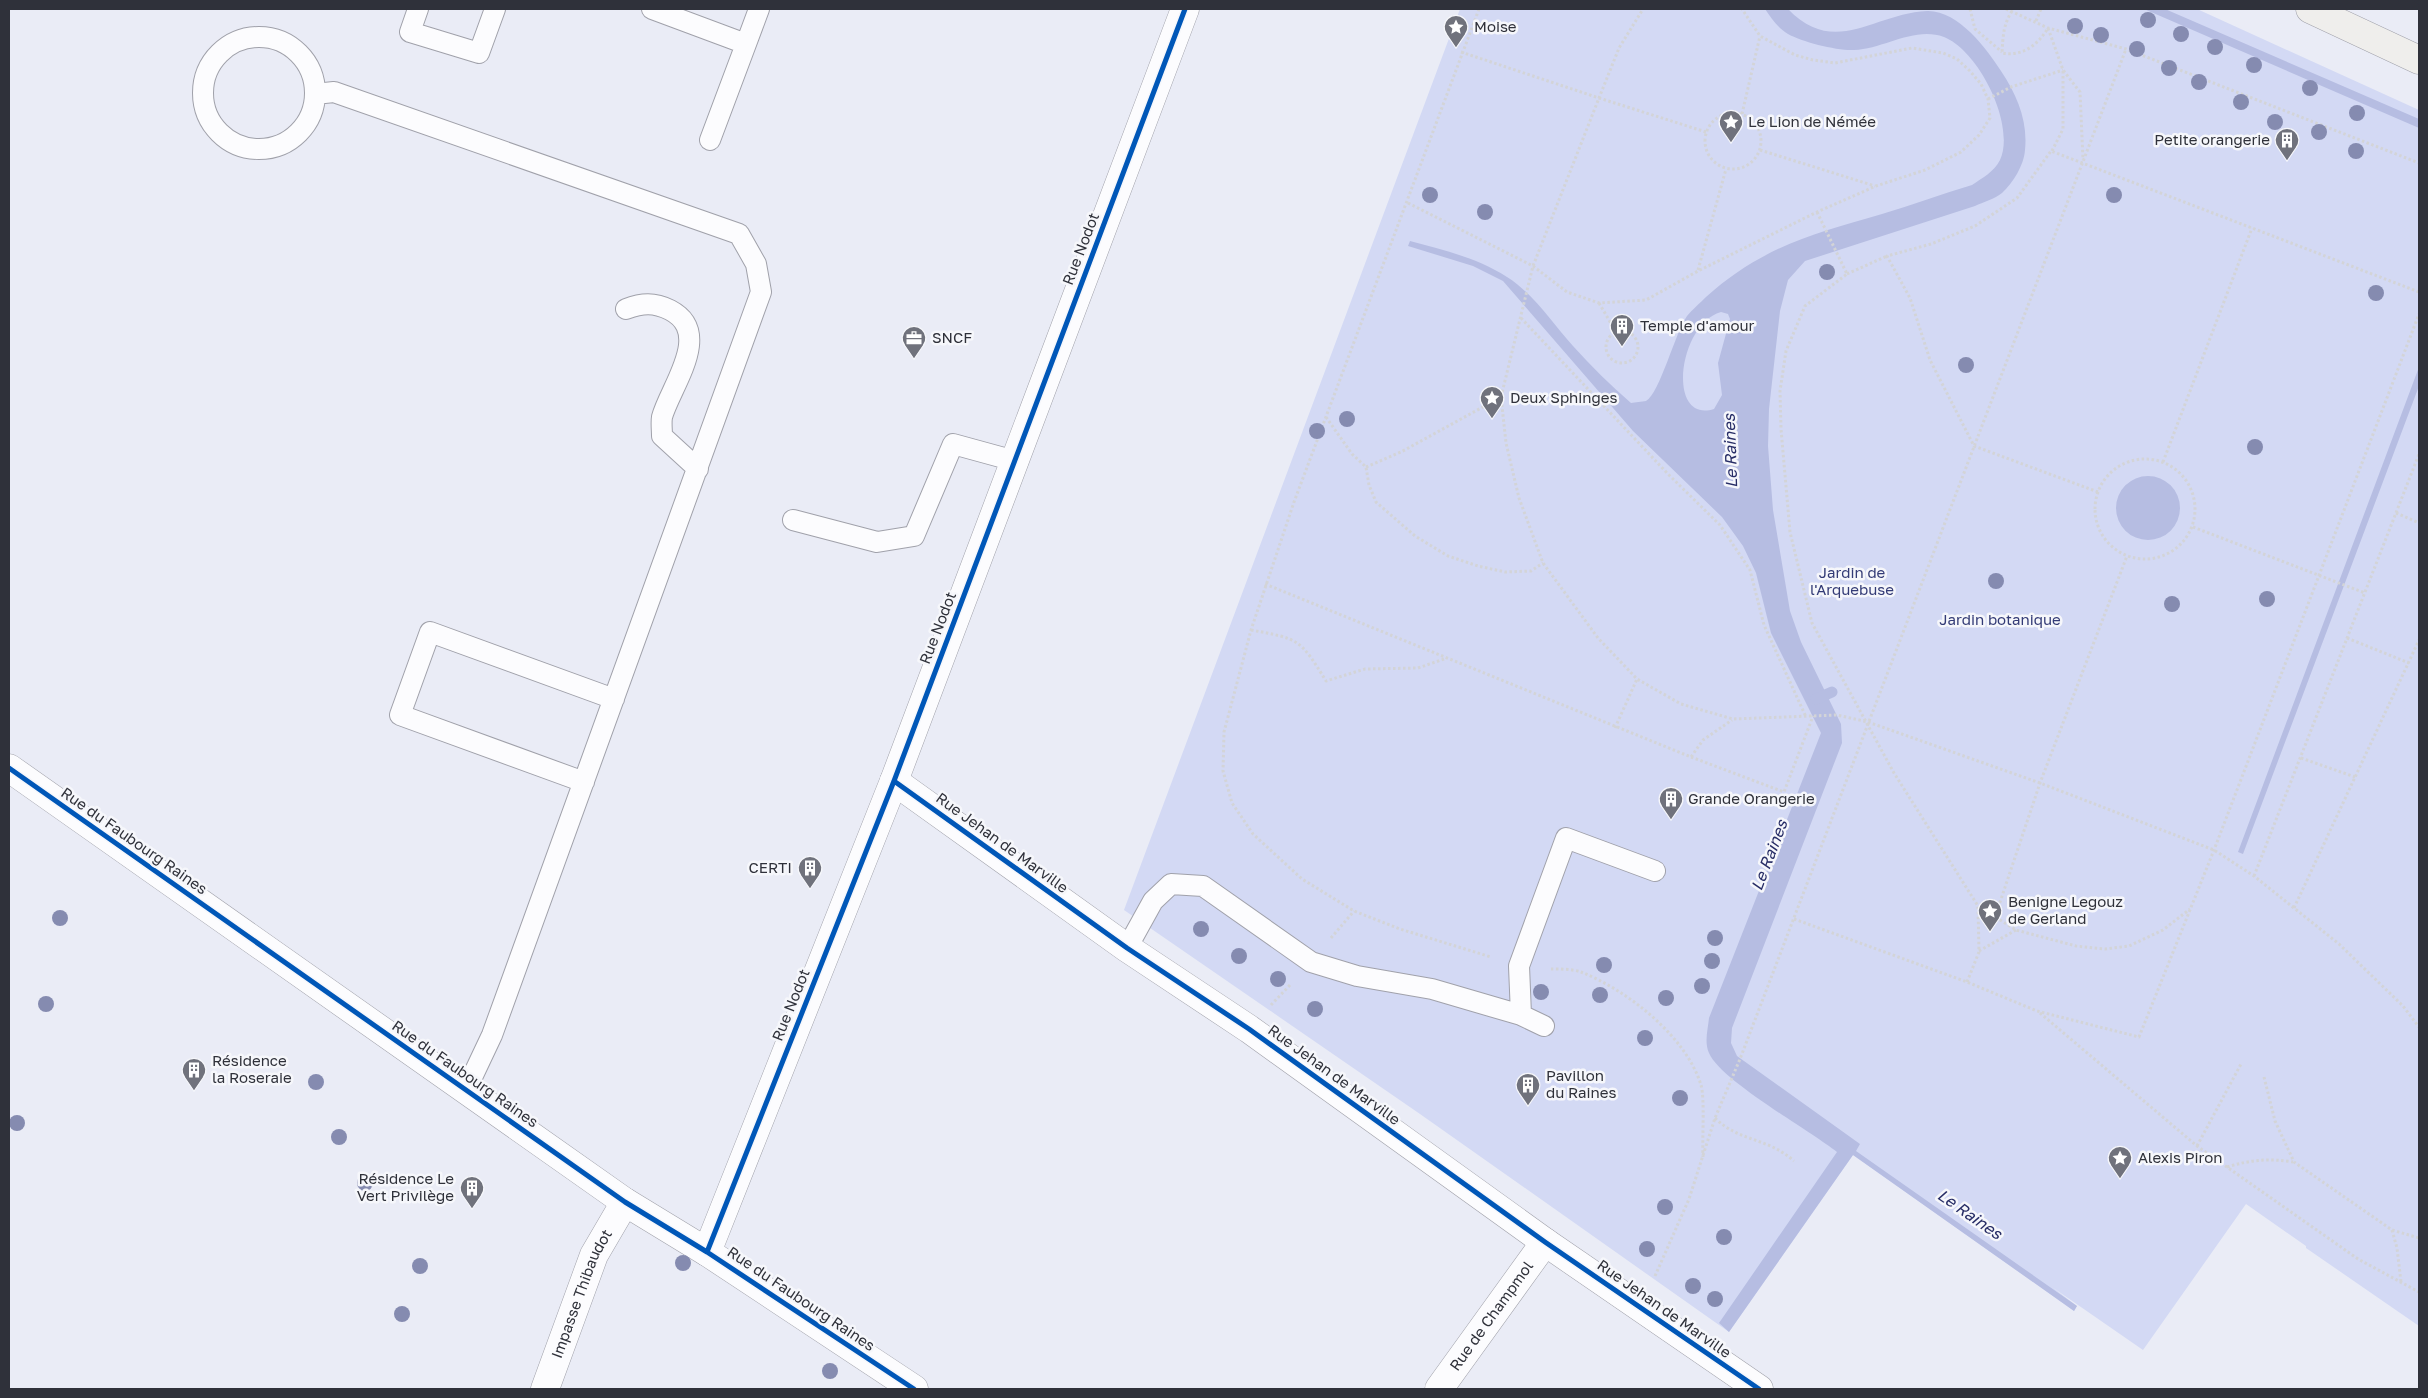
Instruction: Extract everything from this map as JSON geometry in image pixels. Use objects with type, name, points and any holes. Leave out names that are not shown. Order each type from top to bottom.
[{"type":"main road","points":[[2310,9],[2419,60]]},
{"type":"street","name":"Rue Nodot","points":[[707,1252],[894,781],[1185,9]]},
{"type":"street","name":"Rue du Faubourg Raines","points":[[9,768],[625,1202],[707,1252],[914,1389]]},
{"type":"street","name":"Rue Jehan de Marville","points":[[894,781],[1127,948],[1248,1029],[1545,1242],[1759,1389]]},
{"type":"street","name":"Impasse Thibaudot","points":[[545,1389],[594,1254],[625,1202]]},
{"type":"street","name":"Rue de Champmol","points":[[1439,1389],[1545,1242]]},
{"type":"lane","points":[[418,9],[410,32],[479,53],[495,9]]},
{"type":"lane","points":[[652,9],[746,44]]},
{"type":"lane","points":[[710,140],[759,9]]},
{"type":"lane","points":[[260,36],[278,39],[293,48],[305,61],[313,77],[316,94],[313,111],[304,127],[292,140],[275,147],[258,149],[240,146],[225,138],[213,125],[205,109],[202,92],[214,59],[227,47],[242,39],[260,36]]},
{"type":"lane","points":[[316,94],[334,92],[738,234],[756,264],[761,292],[492,1034],[466,1090]]},
{"type":"lane","points":[[626,309],[642,303],[659,305],[679,315],[689,333],[685,367],[662,417],[662,436],[698,469]]},
{"type":"lane","points":[[793,520],[877,542],[914,536],[953,444],[1015,461]]},
{"type":"lane","points":[[584,782],[400,715],[403,705],[430,632],[614,699]]},
{"type":"lane","points":[[1521,1015],[1519,966],[1566,838],[1655,871]]},
{"type":"lane","points":[[1127,948],[1153,902],[1171,884],[1203,886],[1311,962],[1357,976],[1432,989],[1521,1015],[1544,1026]]},
{"type":"path","points":[[1480,9],[1462,52],[1265,584],[1224,732],[1223,771],[1232,804],[1253,834],[1302,879],[1354,911],[1400,928],[1519,966],[1579,971],[1621,992],[1658,1022],[1687,1055],[1701,1086],[1703,1157]]},
{"type":"path","points":[[1643,9],[1619,48],[1533,266],[1501,397],[1506,443],[1519,498],[1543,563],[1598,638],[1637,679],[1681,704],[1733,719],[1837,715],[1868,722],[2040,783],[2214,850],[2254,876],[2339,944],[2403,1006],[2419,1027]]},
{"type":"path","points":[[1408,202],[1533,266],[1567,292],[1600,303],[1646,300],[1698,271],[1817,212],[1876,186],[1924,170],[1961,152],[1979,135],[1990,118],[1988,99],[1981,84],[1956,59],[1943,53],[1912,48],[1835,63],[1795,55],[1760,36],[1742,9]]},
{"type":"path","points":[[1970,9],[1975,30],[2002,53],[2010,54],[2027,50],[2044,36],[2048,28]]},
{"type":"path","points":[[2006,9],[2048,28],[2126,49],[2419,163]]},
{"type":"path","points":[[2036,21],[2041,9]]},
{"type":"path","points":[[2002,53],[2006,20],[2012,11]]},
{"type":"path","points":[[2048,28],[2064,70],[2080,92],[2083,163]]},
{"type":"path","points":[[1742,114],[1760,36]]},
{"type":"path","points":[[1640,1307],[1690,1199],[1715,1118],[1794,919],[2126,49]]},
{"type":"path","points":[[1462,52],[1706,132]]},
{"type":"path","points":[[1988,99],[2011,87],[2064,70]]},
{"type":"path","points":[[2064,70],[2063,129],[2052,151],[2017,198],[1975,226],[1932,244],[1887,256],[1848,274],[1805,306],[1786,351],[1780,391],[1781,429],[1790,532],[1812,623],[1868,722],[1894,773],[1978,906],[2016,930],[2076,946],[2105,949],[2129,946],[2163,930],[2190,908]]},
{"type":"path","points":[[1724,114],[1742,114],[1750,118],[1760,132],[1760,150],[1751,164],[1743,168],[1726,169],[1718,165],[1706,150],[1706,132],[1716,118],[1724,114]]},
{"type":"path","points":[[1760,150],[1876,186]]},
{"type":"path","points":[[2052,151],[2419,292]]},
{"type":"path","points":[[1698,271],[1726,169]]},
{"type":"path","points":[[1817,212],[1848,274]]},
{"type":"path","points":[[2163,462],[2252,228]]},
{"type":"path","points":[[1887,256],[1910,298],[1930,360],[1974,446],[2098,492]]},
{"type":"path","points":[[1600,303],[1616,332]]},
{"type":"path","points":[[1794,919],[2038,1010],[2139,1037],[2214,850],[2419,314]]},
{"type":"path","points":[[1520,317],[1668,474],[1720,525],[1750,570],[1764,625],[1806,716]]},
{"type":"path","points":[[1616,332],[1628,332],[1636,340],[1638,351],[1630,361],[1616,362],[1607,354],[1606,341],[1616,332]]},
{"type":"path","points":[[1366,467],[1409,448],[1501,397]]},
{"type":"path","points":[[1326,417],[1352,454],[1366,467],[1368,485],[1376,502],[1415,536],[1448,556],[1505,572],[1531,571],[1543,563]]},
{"type":"path","points":[[2254,876],[2419,454]]},
{"type":"path","points":[[2146,459],[2163,462],[2176,469],[2187,480],[2194,494],[2196,508],[2193,527],[2187,538],[2175,550],[2160,557],[2144,559],[2128,556],[2114,548],[2104,539],[2095,511],[2098,492],[2103,482],[2114,469],[2129,461],[2146,459]]},
{"type":"path","points":[[2396,513],[2419,523]]},
{"type":"path","points":[[2193,527],[2365,593]]},
{"type":"path","points":[[1995,917],[2040,783],[2128,556]]},
{"type":"path","points":[[1265,584],[1615,728],[1784,792],[1812,716]]},
{"type":"path","points":[[1251,630],[1288,636],[1305,648],[1326,681],[1365,669],[1418,668],[1448,658]]},
{"type":"path","points":[[2348,638],[2409,663]]},
{"type":"path","points":[[2294,908],[2419,640]]},
{"type":"path","points":[[1615,728],[1637,679]]},
{"type":"path","points":[[1690,757],[1703,740],[1733,719]]},
{"type":"path","points":[[2300,758],[2355,777]]},
{"type":"path","points":[[1967,982],[1979,952],[1978,906]]},
{"type":"path","points":[[1979,952],[2016,930]]},
{"type":"path","points":[[1248,1029],[1311,962]]},
{"type":"path","points":[[2038,1010],[2197,1146],[2358,1259],[2419,1292]]},
{"type":"path","points":[[2197,1146],[2241,1064]]},
{"type":"path","points":[[2264,1077],[2274,1121],[2294,1162]]},
{"type":"path","points":[[1715,1118],[1726,1129],[1770,1144],[1794,1160]]},
{"type":"path","points":[[2227,1167],[2249,1160],[2276,1159],[2294,1162],[2392,1230],[2419,1238]]},
{"type":"path","points":[[2392,1230],[2398,1248],[2401,1282]]},
{"type":"green space","name":"Jardin de l'Arquebuse","points":[[1460,9],[2197,9],[2419,110],[2419,1326],[2246,1204],[2143,1350],[2052,1287],[2077,1306],[2074,1311],[1853,1155],[1729,1332],[1420,1114],[1124,910]]},
{"type":"water","name":"Le Raines","points":[[1765,9],[1788,9],[1805,23],[1822,30],[1839,32],[1856,29],[1908,13],[1939,12],[1950,17],[1980,42],[2007,80],[2020,109],[2025,129],[2025,139],[2024,156],[2020,168],[2010,184],[1999,195],[1975,206],[1805,261],[1788,280],[1780,311],[1769,409],[1768,446],[1773,510],[1790,611],[1801,642],[1841,724],[1842,743],[1732,1028],[1731,1043],[1737,1056],[1860,1144],[1856,1151],[2077,1306],[2074,1311],[1853,1155],[1729,1332],[1719,1323],[1837,1152],[1730,1077],[1709,1053],[1707,1040],[1709,1018],[1821,733],[1771,633],[1756,573],[1743,546],[1722,517],[1633,431],[1503,281],[1473,266],[1408,246],[1410,241],[1448,251],[1496,270],[1507,277],[1534,300],[1580,353],[1631,403],[1643,402],[1651,396],[1657,387],[1687,316],[1706,297],[1747,266],[1789,244],[1810,236],[1972,185],[1988,174],[2000,160],[2004,145],[1999,109],[1981,73],[1970,57],[1957,45],[1944,37],[1922,34],[1865,49],[1847,50],[1830,47],[1811,43],[1784,32]],"holes":[[[1721,312],[1728,314],[1730,319],[1718,363],[1722,395],[1714,409],[1699,410],[1689,402],[1684,388],[1683,371],[1687,352],[1695,334],[1706,320]]]},
{"type":"water","points":[[2144,9],[2165,9],[2419,119],[2419,128]]},
{"type":"water","points":[[2419,367],[2419,386],[2243,854],[2238,852]]},
{"type":"water","points":[[2142,476],[2154,476],[2171,485],[2178,496],[2180,508],[2178,520],[2171,531],[2154,540],[2142,540],[2130,535],[2121,526],[2116,514],[2116,502],[2121,490],[2130,481]]},
{"type":"waterway","points":[[1816,699],[1832,692]]},
{"type":"cycle path","points":[[707,1252],[894,781],[1185,9]]},
{"type":"cycle path","points":[[9,768],[625,1202],[707,1252],[914,1389]]},
{"type":"cycle path","points":[[894,781],[1127,948],[1249,1029],[1545,1242],[1759,1389]]},
{"type":"place","name":"Moise","points":[[1456,48]]},
{"type":"place","name":"Le Lion de Némée","points":[[1731,143]]},
{"type":"place","name":"Petite orangerie","points":[[2287,161]]},
{"type":"place","name":"Temple d'amour","points":[[1622,347]]},
{"type":"place","name":"SNCF","points":[[914,359]]},
{"type":"place","name":"Deux Sphinges","points":[[1492,419]]},
{"type":"place","name":"Grande Orangerie","points":[[1671,820]]},
{"type":"place","name":"CERTI","points":[[810,889]]},
{"type":"place","name":"Benigne Legouz de Gerland","points":[[1990,932]]},
{"type":"place","name":"Résidence la Roseraie","points":[[194,1091]]},
{"type":"place","name":"Pavillon du Raines","points":[[1528,1106]]},
{"type":"place","name":"Alexis Piron","points":[[2120,1179]]},
{"type":"place","name":"Résidence Le Vert Privilège","points":[[472,1209]]},
{"type":"park label","name":"Jardin botanique","points":[[2000,620]]}]
